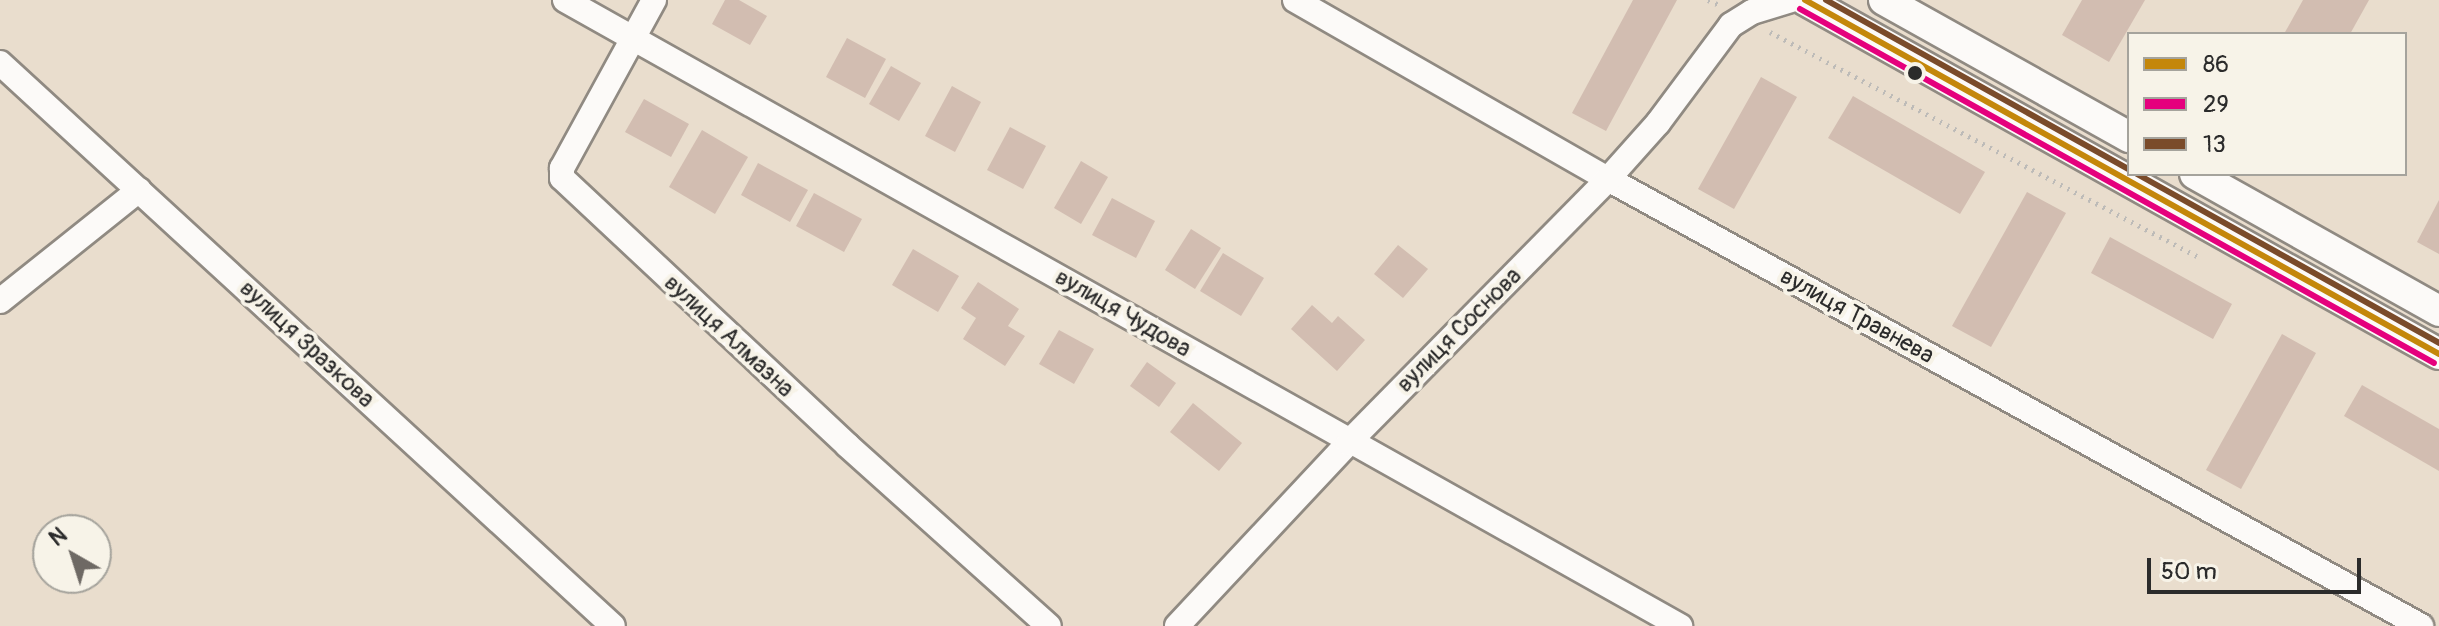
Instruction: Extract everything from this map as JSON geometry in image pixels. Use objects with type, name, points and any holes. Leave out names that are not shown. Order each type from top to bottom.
[{"type":"street","name":"вулиця Чудова","points":[[565,0],[991,237],[1348,443],[1680,626]]},
{"type":"street","name":"вулиця Алмазна","points":[[654,0],[562,168],[562,178],[1049,626]]},
{"type":"street","name":"вулиця Травнева","points":[[1295,0],[1608,179],[2421,626]]},
{"type":"street","points":[[1737,14],[1791,0]]},
{"type":"street","points":[[1805,0],[2439,354]]},
{"type":"street","points":[[1884,0],[2127,136]]},
{"type":"street","name":"вулиця Соснова","points":[[1177,626],[1348,443],[1608,179],[1658,123],[1737,14]]},
{"type":"street","name":"вулиця Зразкова","points":[[0,63],[613,626]]},
{"type":"street","points":[[2199,176],[2439,311]]},
{"type":"street","points":[[0,301],[139,190]]},
{"type":"path","points":[[1708,0],[2202,258]]},
{"type":"building","points":[[725,0],[739,0],[767,16],[750,45],[712,24]]},
{"type":"building","points":[[1633,0],[1677,0],[1606,131],[1572,113]]},
{"type":"building","points":[[2082,0],[2145,0],[2109,62],[2062,35]]},
{"type":"building","points":[[2303,0],[2369,0],[2351,32],[2285,32]]},
{"type":"building","points":[[847,38],[886,59],[865,98],[826,77]]},
{"type":"building","points":[[891,66],[921,83],[899,121],[869,104]]},
{"type":"building","points":[[1761,77],[1797,97],[1734,209],[1698,189]]},
{"type":"building","points":[[952,86],[981,102],[955,152],[925,136]]},
{"type":"building","points":[[1853,96],[1985,172],[1960,214],[1828,138]]},
{"type":"building","points":[[644,99],[689,124],[671,157],[625,132]]},
{"type":"building","points":[[1010,127],[1046,146],[1023,189],[987,170]]},
{"type":"building","points":[[702,130],[748,157],[715,214],[669,187]]},
{"type":"building","points":[[1081,161],[1108,177],[1081,224],[1054,208]]},
{"type":"building","points":[[758,163],[808,190],[790,222],[741,195]]},
{"type":"building","points":[[2027,192],[2066,213],[1991,347],[1952,326]]},
{"type":"building","points":[[814,193],[862,219],[844,252],[796,226]]},
{"type":"building","points":[[1112,198],[1155,221],[1136,258],[1092,235]]},
{"type":"building","points":[[2439,200],[2439,254],[2417,242]]},
{"type":"building","points":[[1191,229],[1221,248],[1195,289],[1165,270]]},
{"type":"building","points":[[2110,237],[2232,304],[2213,339],[2091,273]]},
{"type":"building","points":[[1398,245],[1428,269],[1403,298],[1374,274]]},
{"type":"building","points":[[913,249],[959,276],[938,312],[892,285]]},
{"type":"building","points":[[1223,253],[1264,278],[1241,316],[1200,291]]},
{"type":"building","points":[[978,282],[1019,309],[1008,326],[1025,336],[1005,366],[963,339],[976,318],[961,308]]},
{"type":"building","points":[[1312,305],[1332,323],[1338,316],[1365,340],[1337,371],[1291,329]]},
{"type":"building","points":[[1059,330],[1094,349],[1074,384],[1039,364]]},
{"type":"building","points":[[2282,334],[2316,353],[2241,489],[2206,470]]},
{"type":"building","points":[[1147,362],[1176,383],[1159,407],[1130,386]]},
{"type":"building","points":[[2362,385],[2439,429],[2439,471],[2344,416]]},
{"type":"building","points":[[1193,403],[1242,443],[1219,471],[1170,432]]},
{"type":"transit line","name":"86","points":[[1805,0],[2439,354]]},
{"type":"transit line","name":"13","points":[[1826,0],[2127,168]]},
{"type":"transit line","name":"29","points":[[1800,9],[2434,363]]},
{"type":"transit line","name":"13","points":[[2141,176],[2439,343]]}]
